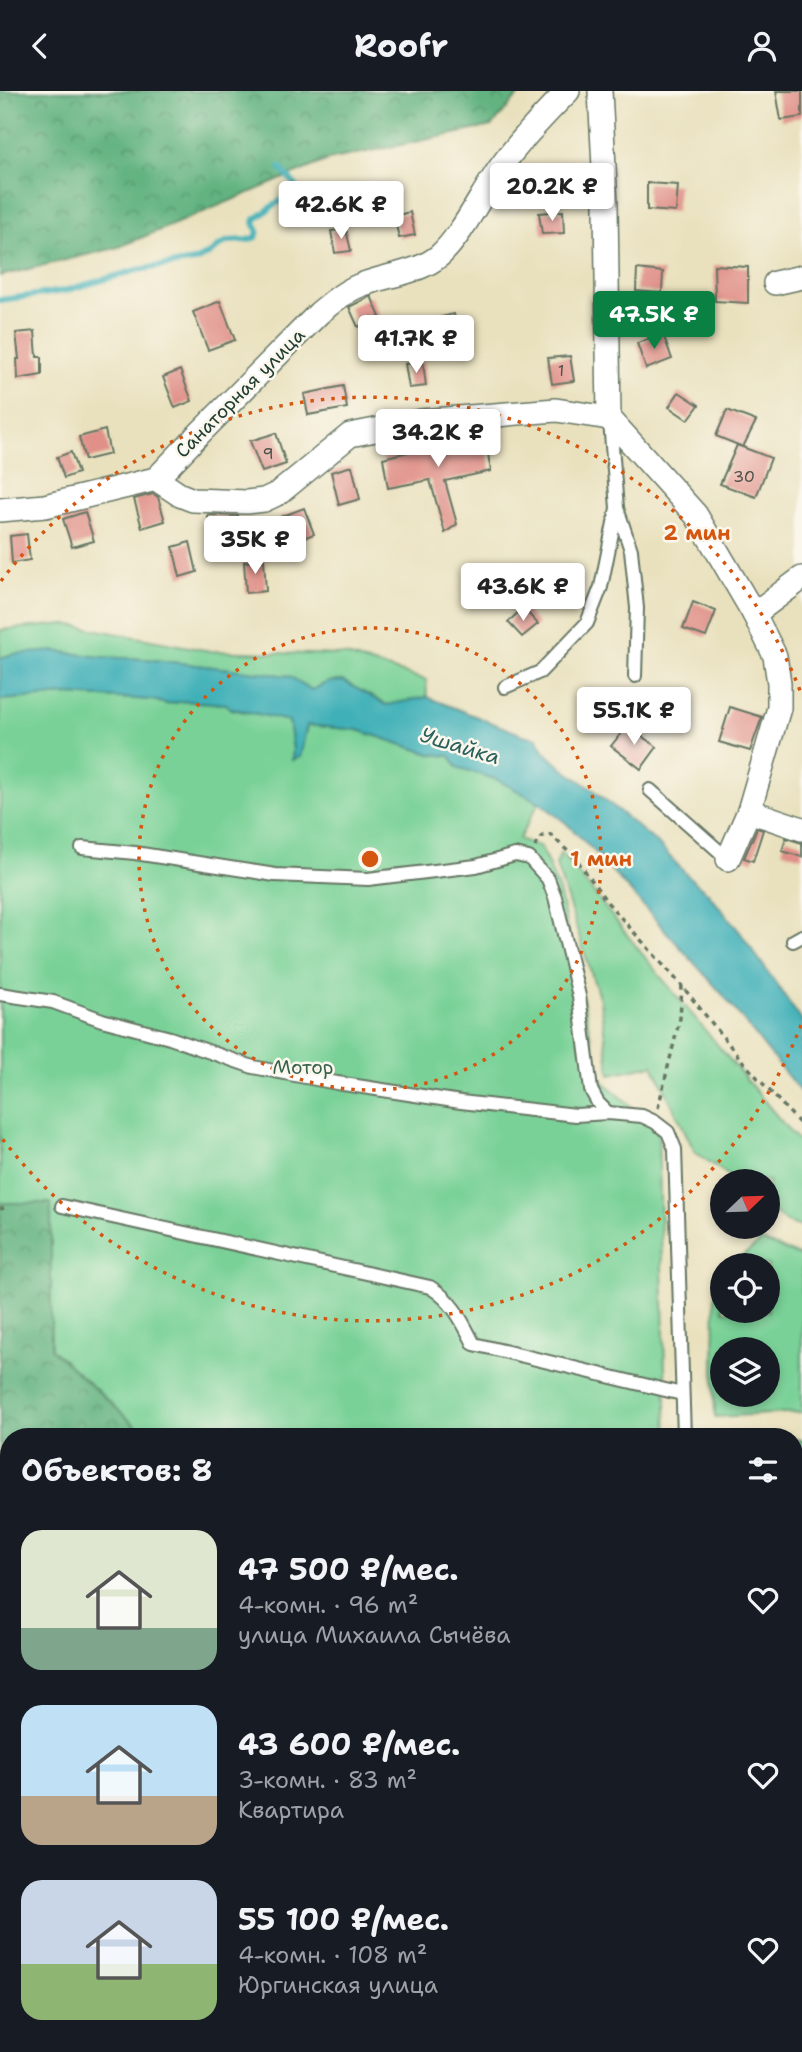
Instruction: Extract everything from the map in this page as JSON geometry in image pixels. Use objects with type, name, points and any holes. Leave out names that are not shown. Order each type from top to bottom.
[{"type":"street","name":"Санаторная улица","points":[[156,479],[300,332],[336,300],[354,288],[427,264],[441,254],[501,166],[544,114],[568,91]]},
{"type":"street","points":[[600,91],[606,205],[609,418]]},
{"type":"street","points":[[775,283],[802,277]]},
{"type":"street","points":[[0,510],[45,506],[156,479],[192,500],[264,500],[279,493],[350,435],[421,421],[556,410],[609,418],[696,515],[754,614],[775,656],[779,708],[749,811],[728,859]]},
{"type":"street","points":[[754,614],[802,578]]},
{"type":"street","points":[[749,811],[802,829]]},
{"type":"lane","points":[[609,418],[617,508],[631,549],[637,608],[635,676]]},
{"type":"lane","points":[[505,687],[540,672],[586,623],[601,587],[617,508]]},
{"type":"lane","points":[[650,790],[728,859]]},
{"type":"lane","points":[[82,848],[135,853],[275,875],[368,879],[477,866],[515,855],[529,858],[548,879],[555,897],[579,996],[591,1090],[608,1113]]},
{"type":"lane","points":[[0,994],[53,1002],[253,1067],[461,1102],[576,1115],[608,1113],[642,1116],[655,1122],[668,1132],[676,1149],[684,1428]]},
{"type":"lane","points":[[62,1206],[430,1287],[444,1296],[455,1309],[474,1344],[682,1394]]},
{"type":"path","points":[[529,858],[539,838],[545,834],[551,835],[577,860],[607,902],[682,986],[744,1063],[802,1126]]},
{"type":"path","points":[[655,1122],[680,1018],[682,986]]},
{"type":"green space","points":[[0,91],[522,91],[492,126],[328,160],[119,247],[0,276]]},
{"type":"green space","points":[[66,624],[210,651],[344,655],[426,680],[427,697],[387,705],[343,681],[328,682],[312,690],[289,676],[146,659],[13,654],[0,658],[0,630]]},
{"type":"green space","name":"Мотор","points":[[67,695],[153,700],[166,704],[185,701],[226,704],[230,709],[289,720],[292,759],[300,757],[307,725],[358,730],[430,754],[450,756],[457,767],[498,780],[539,802],[519,839],[541,847],[559,891],[600,1079],[658,1129],[667,1428],[138,1428],[51,1349],[51,1204],[0,1203],[0,700]]},
{"type":"green space","points":[[561,852],[659,975],[802,1144],[802,1227],[780,1217],[780,1169],[720,1169],[695,1152],[653,1065],[610,1074],[600,1000],[556,865]]},
{"type":"green space","points":[[0,1203],[51,1203],[51,1349],[138,1428],[0,1428]]},
{"type":"green space","points":[[762,1241],[802,1257],[802,1412],[715,1417],[715,1407],[780,1407],[780,1337],[714,1337],[715,1323],[780,1323],[780,1253],[746,1253]]},
{"type":"water","name":"Ушайка","points":[[55,651],[289,676],[312,690],[328,682],[343,681],[386,705],[427,697],[537,738],[545,752],[562,768],[595,791],[657,843],[708,893],[740,932],[802,1021],[802,1094],[723,995],[595,852],[566,823],[539,802],[498,780],[457,767],[450,756],[431,754],[358,730],[307,725],[300,757],[292,760],[289,721],[230,708],[226,704],[185,701],[166,704],[153,700],[67,695],[0,700],[0,658],[13,654]]},
{"type":"building","points":[[776,91],[802,91],[802,117],[781,120]]},
{"type":"building","points":[[544,166],[547,186],[528,188],[526,167]]},
{"type":"building","points":[[647,183],[678,185],[676,212],[647,210]]},
{"type":"building","points":[[563,211],[564,233],[542,234],[539,213]]},
{"type":"building","points":[[410,212],[415,235],[399,238],[394,216]]},
{"type":"building","points":[[346,229],[351,251],[335,253],[331,231]]},
{"type":"building","points":[[714,265],[748,267],[748,303],[715,301]]},
{"type":"building","points":[[637,269],[663,272],[662,293],[636,291]]},
{"type":"building","points":[[371,296],[380,317],[358,327],[349,307]]},
{"type":"building","points":[[220,301],[235,340],[208,350],[193,312]]},
{"type":"building","points":[[454,314],[459,338],[442,341],[437,318]]},
{"type":"building","points":[[35,331],[37,357],[42,357],[42,375],[18,379],[16,333]]},
{"type":"building","points":[[663,334],[672,359],[646,369],[637,343]]},
{"type":"building","points":[[570,356],[574,381],[552,384],[548,358]]},
{"type":"building","points":[[423,362],[426,386],[409,388],[405,364]]},
{"type":"building","points":[[180,370],[192,401],[175,408],[163,377]]},
{"type":"building","points":[[343,386],[347,408],[308,415],[304,394]]},
{"type":"building","points":[[679,392],[699,405],[688,420],[669,407]]},
{"type":"building","points":[[727,410],[756,421],[743,447],[716,436]]},
{"type":"building","points":[[105,430],[110,454],[85,460],[79,437]]},
{"type":"building","points":[[276,433],[286,464],[262,472],[250,441]]},
{"type":"building","points":[[436,436],[438,449],[485,438],[491,471],[445,481],[457,524],[445,533],[430,480],[388,488],[383,458],[412,451],[411,441]]},
{"type":"building","points":[[737,445],[771,458],[756,497],[720,484]]},
{"type":"building","points":[[71,452],[78,473],[64,478],[57,457]]},
{"type":"building","points":[[352,466],[360,499],[339,505],[331,472]]},
{"type":"building","points":[[153,494],[158,497],[165,521],[142,528],[134,499]]},
{"type":"building","points":[[304,508],[314,534],[291,543],[280,517]]},
{"type":"building","points":[[85,512],[94,541],[72,547],[63,519]]},
{"type":"building","points":[[208,515],[238,516],[238,532],[253,530],[255,557],[223,559],[222,533],[209,533]]},
{"type":"building","points":[[27,534],[30,560],[12,563],[10,536]]},
{"type":"building","points":[[190,542],[197,572],[180,577],[173,547]]},
{"type":"building","points":[[264,560],[266,591],[246,593],[244,562]]},
{"type":"building","points":[[693,602],[716,611],[706,637],[683,629]]},
{"type":"building","points":[[523,608],[538,624],[522,637],[508,622]]},
{"type":"building","points":[[730,707],[762,717],[750,751],[719,742]]},
{"type":"building","points":[[627,726],[657,747],[641,769],[611,746]]},
{"type":"building","points":[[757,828],[763,830],[753,861],[744,858]]},
{"type":"building","points":[[786,838],[802,843],[802,857],[782,851]]},
{"type":"waterway","points":[[0,300],[64,291],[137,270],[195,261],[228,241],[256,237],[258,231],[255,219],[290,196],[297,187],[280,168]]}]
